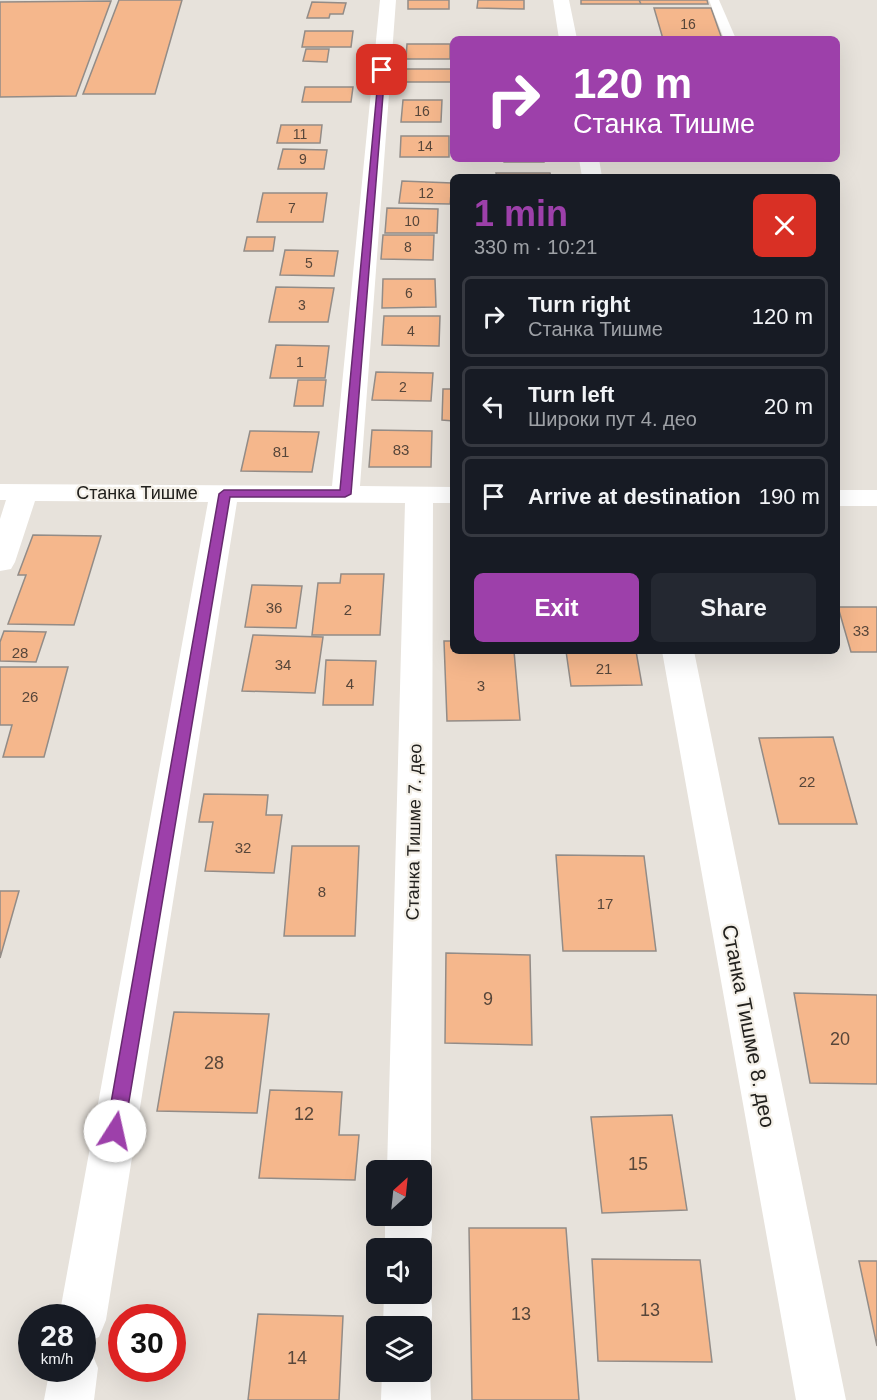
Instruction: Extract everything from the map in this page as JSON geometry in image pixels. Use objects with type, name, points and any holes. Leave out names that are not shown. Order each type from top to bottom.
[{"type":"street","points":[[345,494],[388,0]]},
{"type":"street","points":[[561,0],[567,36]]},
{"type":"street","points":[[0,562],[12,492]]},
{"type":"street","name":"Станка Тишме","points":[[12,492],[436,494]]},
{"type":"street","points":[[85,1304],[224,494]]},
{"type":"street","name":"Станка Тишме 7. део","points":[[409,1160],[436,494]]},
{"type":"street","points":[[840,498],[877,498]]},
{"type":"street","name":"Станка Тишме 8. део","points":[[679,654],[821,1400]]},
{"type":"street","points":[[69,1400],[72,1382]]},
{"type":"street","points":[[406,1382],[406,1400]]},
{"type":"lane","points":[[714,0],[729,36]]},
{"type":"building","points":[[119,0],[182,0],[155,94],[83,94]]},
{"type":"building","points":[[408,0],[449,0],[449,9],[408,9]]},
{"type":"building","points":[[478,0],[524,0],[524,9],[477,8]]},
{"type":"building","points":[[581,0],[639,0],[641,4],[581,4]]},
{"type":"building","points":[[639,0],[707,0],[708,4],[641,4]]},
{"type":"building","points":[[111,1],[76,96],[0,97],[0,2]]},
{"type":"building","points":[[312,2],[346,3],[343,14],[330,14],[329,18],[307,18]]},
{"type":"building","points":[[654,8],[711,8],[721,36],[662,36]]},
{"type":"building","points":[[305,31],[353,31],[351,47],[302,47]]},
{"type":"building","points":[[407,44],[450,44],[450,59],[406,59]]},
{"type":"building","points":[[306,49],[329,49],[327,62],[303,61]]},
{"type":"building","points":[[401,69],[450,69],[450,82],[400,82]]},
{"type":"building","points":[[305,87],[353,87],[351,102],[302,102]]},
{"type":"building","points":[[403,100],[442,100],[441,122],[401,122]]},
{"type":"building","points":[[281,125],[322,125],[320,143],[277,143]]},
{"type":"building","points":[[401,136],[449,136],[449,157],[400,157]]},
{"type":"building","points":[[283,149],[327,150],[324,169],[278,169]]},
{"type":"building","points":[[496,173],[550,174],[496,174]]},
{"type":"building","points":[[402,181],[450,183],[450,204],[399,203]]},
{"type":"building","points":[[263,193],[327,193],[323,222],[257,222]]},
{"type":"building","points":[[387,208],[438,209],[437,233],[385,233]]},
{"type":"building","points":[[383,235],[434,235],[433,260],[381,259]]},
{"type":"building","points":[[247,237],[275,237],[273,251],[244,251]]},
{"type":"building","points":[[285,250],[338,251],[334,276],[280,275]]},
{"type":"building","points":[[383,279],[435,279],[436,307],[382,308]]},
{"type":"building","points":[[276,287],[334,288],[328,322],[269,322]]},
{"type":"building","points":[[384,316],[440,316],[439,346],[382,345]]},
{"type":"building","points":[[276,345],[329,346],[325,378],[270,378]]},
{"type":"building","points":[[376,372],[433,373],[431,401],[372,400]]},
{"type":"building","points":[[298,380],[326,380],[323,406],[294,406]]},
{"type":"building","points":[[443,389],[450,389],[450,421],[442,420]]},
{"type":"building","points":[[372,430],[432,431],[431,467],[369,467]]},
{"type":"building","points":[[250,431],[319,432],[312,472],[241,471]]},
{"type":"building","points":[[33,535],[101,536],[74,625],[8,624],[26,575],[18,575]]},
{"type":"building","points":[[341,574],[384,574],[380,635],[312,635],[318,583],[340,583]]},
{"type":"building","points":[[252,585],[302,586],[296,628],[245,627]]},
{"type":"building","points":[[840,607],[877,607],[877,652],[851,652]]},
{"type":"building","points":[[4,631],[46,632],[36,662],[0,661],[0,642]]},
{"type":"building","points":[[253,635],[323,637],[315,693],[242,691]]},
{"type":"building","points":[[444,641],[450,641],[450,654],[514,654],[520,720],[447,721]]},
{"type":"building","points":[[566,654],[637,654],[642,685],[571,686]]},
{"type":"building","points":[[326,660],[376,661],[373,705],[323,705]]},
{"type":"building","points":[[0,667],[68,667],[44,757],[3,757],[12,725],[0,725]]},
{"type":"building","points":[[833,737],[857,824],[779,824],[759,738]]},
{"type":"building","points":[[204,794],[268,795],[266,815],[282,815],[274,873],[205,871],[213,822],[199,822]]},
{"type":"building","points":[[292,846],[359,846],[355,936],[284,936]]},
{"type":"building","points":[[556,855],[644,856],[656,951],[563,951]]},
{"type":"building","points":[[0,891],[19,891],[0,958]]},
{"type":"building","points":[[446,953],[530,955],[532,1045],[445,1043]]},
{"type":"building","points":[[794,993],[877,995],[877,1084],[810,1083]]},
{"type":"building","points":[[174,1012],[269,1014],[257,1113],[157,1111]]},
{"type":"building","points":[[270,1090],[342,1092],[339,1135],[359,1135],[355,1180],[259,1178]]},
{"type":"building","points":[[672,1115],[687,1210],[602,1213],[591,1117]]},
{"type":"building","points":[[469,1228],[566,1228],[579,1400],[472,1400]]},
{"type":"building","points":[[592,1259],[700,1260],[712,1362],[598,1361]]},
{"type":"building","points":[[859,1261],[877,1261],[877,1346]]},
{"type":"building","points":[[258,1314],[343,1316],[339,1400],[248,1400]]},
{"type":"route","points":[[115,1131],[224,494],[345,494],[382,70]]}]
